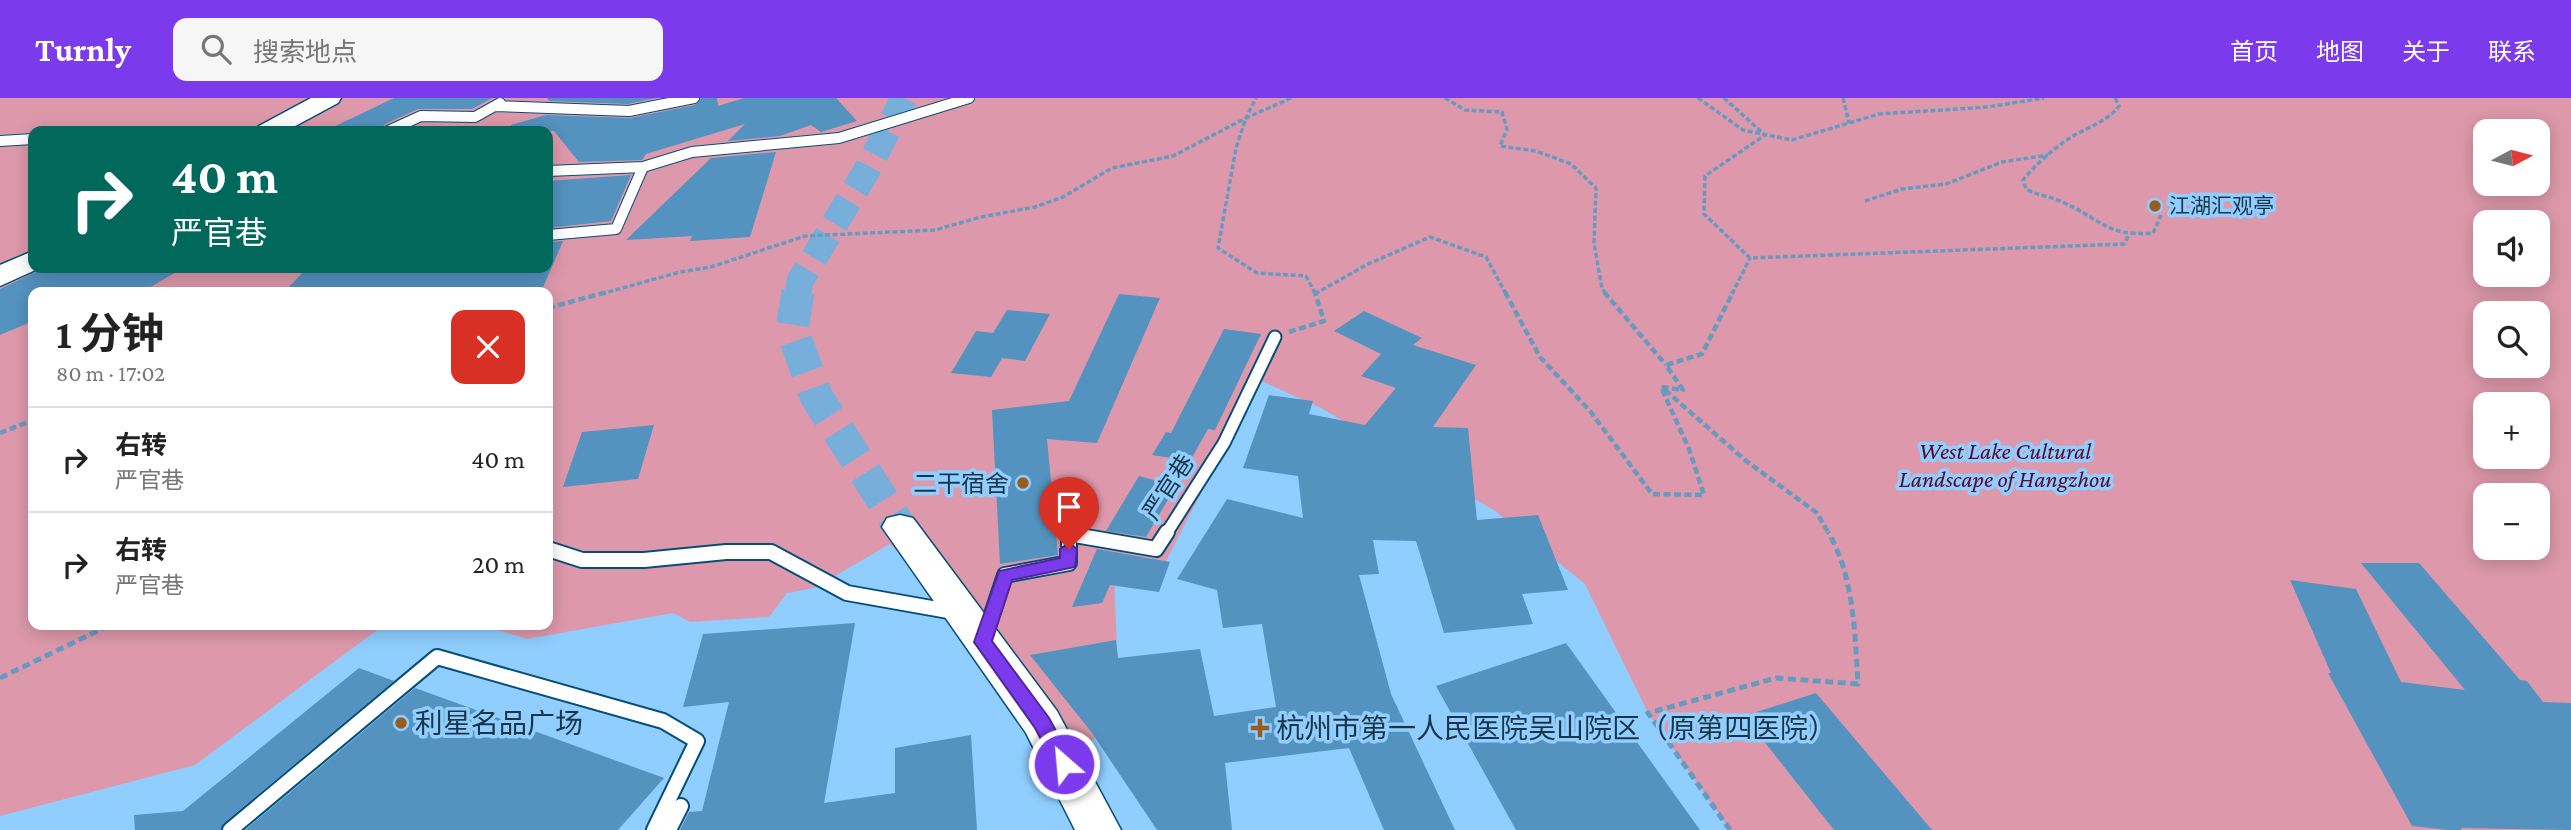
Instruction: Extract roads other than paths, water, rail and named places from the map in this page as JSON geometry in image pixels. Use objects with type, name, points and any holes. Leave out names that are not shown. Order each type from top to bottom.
[{"type":"street","points":[[277,126],[329,98]]},
{"type":"street","points":[[0,277],[28,263]]},
{"type":"street","points":[[900,527],[1042,723],[1098,830]]},
{"type":"lane","points":[[399,126],[421,116],[475,117],[509,98]]},
{"type":"lane","points":[[495,106],[629,111],[694,98]]},
{"type":"lane","points":[[553,171],[643,167],[692,152],[839,138],[969,98]]},
{"type":"lane","points":[[0,141],[28,139]]},
{"type":"lane","points":[[553,235],[616,229],[643,167]]},
{"type":"lane","name":"严官巷","points":[[972,628],[1005,575],[1069,563],[1069,534],[1156,549],[1224,443],[1275,337]]},
{"type":"lane","points":[[553,551],[582,560],[644,560],[726,552],[771,552],[847,593],[972,628]]},
{"type":"lane","points":[[230,830],[437,657],[663,721],[697,741],[654,830]]},
{"type":"lane","points":[[669,830],[681,806]]},
{"type":"tunnel","points":[[798,294],[800,281],[867,170],[904,98]]},
{"type":"tunnel","points":[[798,292],[792,329],[816,396],[900,527]]},
{"type":"place","name":"江湖汇观亭","points":[[2155,206]]},
{"type":"place","name":"二干宿舍","points":[[1023,483]]},
{"type":"place","name":"利星名品广场","points":[[401,723]]},
{"type":"place","name":"杭州市第一人民医院吴山院区（原第四医院）","points":[[1260,728]]},
{"type":"park label","name":"West Lake Cultural Landscape of Hangzhou","points":[[2005,464]]}]
